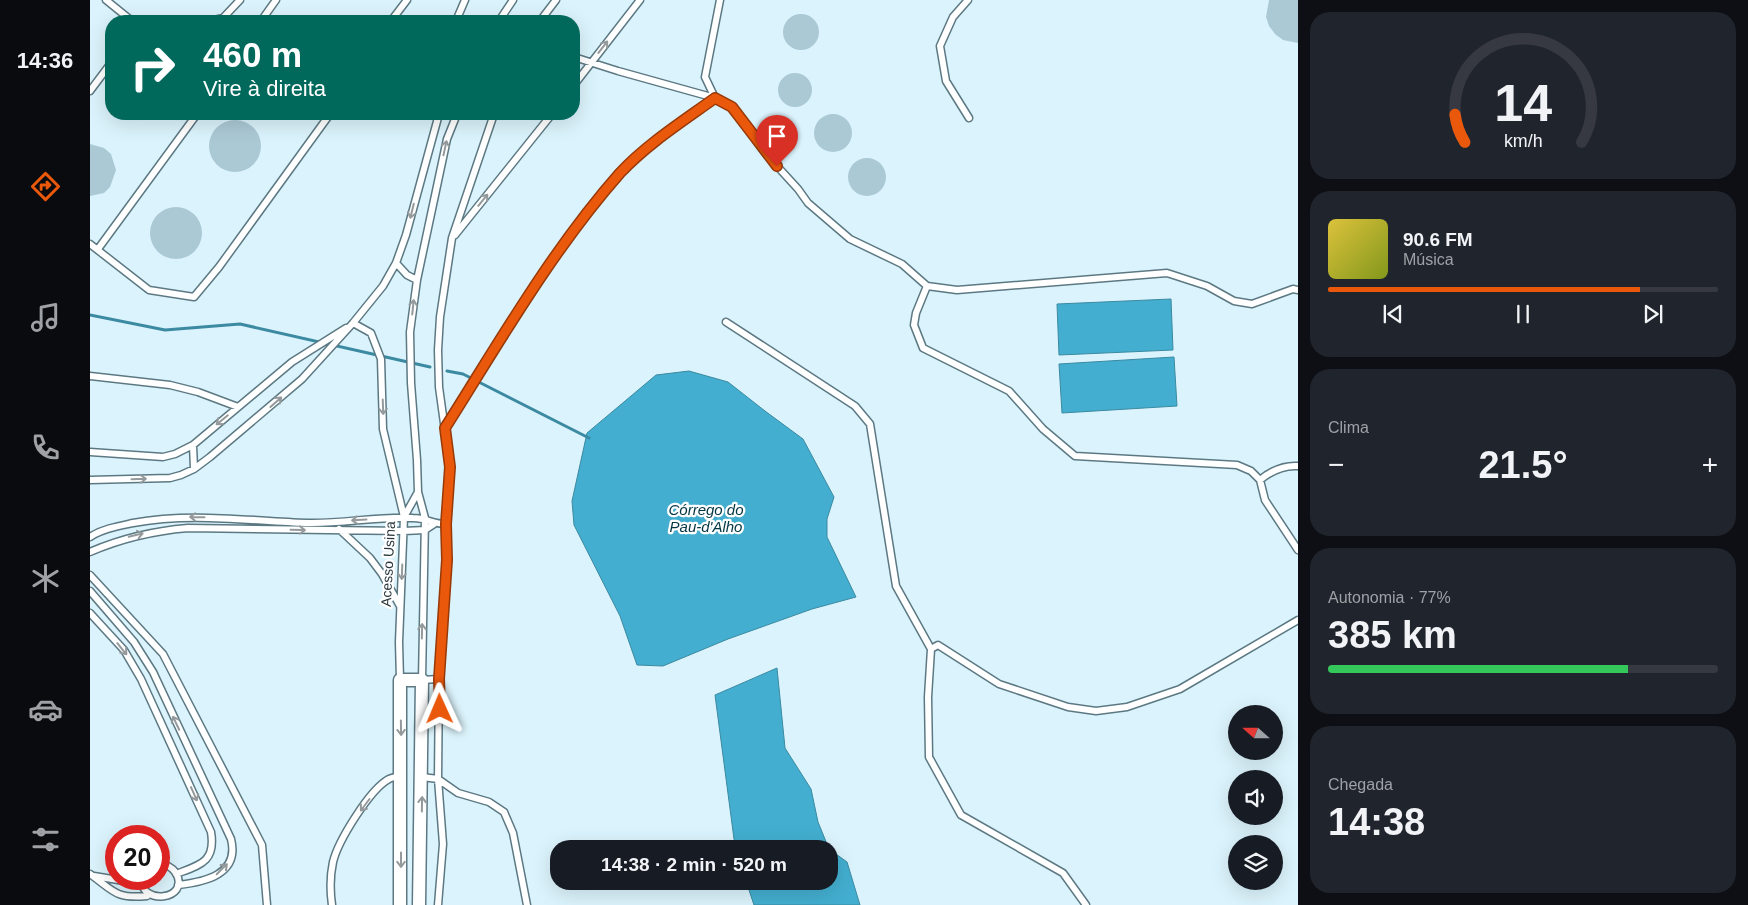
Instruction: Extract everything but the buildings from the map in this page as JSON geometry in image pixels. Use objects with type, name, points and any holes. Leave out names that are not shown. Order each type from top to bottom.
[{"type":"street","points":[[400,680],[422,680],[419,905]]},
{"type":"street","name":"Acesso Usina","points":[[400,680],[402,776],[400,905]]},
{"type":"street","points":[[402,776],[422,777]]},
{"type":"lane","points":[[106,0],[125,15]]},
{"type":"lane","points":[[226,15],[240,0]]},
{"type":"lane","points":[[265,15],[276,0]]},
{"type":"lane","points":[[396,15],[407,0]]},
{"type":"lane","points":[[459,15],[465,0]]},
{"type":"lane","points":[[503,15],[512,0]]},
{"type":"lane","points":[[545,15],[556,0]]},
{"type":"lane","points":[[580,77],[640,0]]},
{"type":"lane","points":[[715,98],[705,77],[720,0]]},
{"type":"lane","points":[[968,0],[953,17],[940,46],[946,81],[969,118]]},
{"type":"lane","points":[[580,59],[715,98],[732,107],[766,154],[798,189],[808,203],[850,239],[902,264],[927,286],[957,290],[1167,273],[1208,286],[1234,301],[1252,304],[1293,289],[1298,290]]},
{"type":"lane","points":[[90,91],[105,70]]},
{"type":"lane","points":[[445,428],[534,288],[577,227],[621,172],[667,132],[715,98]]},
{"type":"lane","points":[[98,249],[193,120]]},
{"type":"lane","points":[[90,244],[149,290],[194,296],[219,266],[326,120]]},
{"type":"lane","points":[[90,480],[170,478],[194,469],[252,424],[302,379],[353,323],[383,286],[396,263],[406,235],[437,120]]},
{"type":"lane","points":[[439,679],[422,680],[425,518],[418,492],[410,332],[416,280],[447,139],[455,120]]},
{"type":"lane","points":[[438,905],[443,844],[438,779],[439,679],[447,560],[446,524],[450,467],[439,387],[438,350],[440,317],[452,238],[492,120]]},
{"type":"lane","points":[[452,238],[547,120]]},
{"type":"lane","points":[[396,263],[416,280]]},
{"type":"lane","points":[[927,286],[916,313],[914,324],[923,348],[1010,391],[1043,429],[1075,456],[1237,465],[1251,470],[1260,480],[1265,500],[1298,550]]},
{"type":"lane","points":[[726,322],[855,406],[870,424],[896,586],[931,649],[928,697],[929,757],[960,815],[1063,873],[1086,905]]},
{"type":"lane","points":[[90,452],[163,457],[175,454],[193,445],[292,362],[353,323]]},
{"type":"lane","points":[[353,323],[371,333],[381,358],[383,429],[404,517]]},
{"type":"lane","points":[[90,376],[170,385],[198,392],[238,407]]},
{"type":"lane","points":[[193,445],[194,469]]},
{"type":"lane","points":[[1260,480],[1270,472],[1298,466]]},
{"type":"lane","name":"Acesso Usina","points":[[400,680],[399,642],[404,517],[418,492]]},
{"type":"lane","points":[[90,537],[118,526],[146,520],[187,517],[309,523],[404,517],[425,518],[434,524],[446,524]]},
{"type":"lane","points":[[338,521],[339,530],[370,558],[382,574],[401,607]]},
{"type":"lane","points":[[90,552],[131,536],[158,530],[180,528],[404,531],[425,530],[434,524]]},
{"type":"lane","points":[[90,575],[163,654],[262,845],[267,905]]},
{"type":"lane","points":[[90,591],[134,642],[153,672],[231,838],[233,846],[232,855],[223,870],[213,878],[178,885]]},
{"type":"lane","points":[[90,612],[124,650],[141,678],[211,832],[213,844],[209,858],[203,863],[176,874]]},
{"type":"lane","points":[[931,649],[938,645],[999,684],[1068,707],[1096,711],[1127,707],[1180,689],[1298,620]]},
{"type":"lane","points":[[332,905],[331,877],[333,861],[345,833],[372,794],[388,779],[402,776]]},
{"type":"lane","points":[[422,777],[438,779],[458,793],[489,802],[504,812],[513,833],[527,905]]},
{"type":"lane","points":[[143,890],[147,896],[157,903],[173,896],[178,885],[176,874],[170,868]]},
{"type":"lane","points":[[91,875],[105,878]]},
{"type":"lane","points":[[91,875],[124,897],[147,896]]},
{"type":"shaded area","points":[[90,0],[1298,0],[1298,905],[90,905]]},
{"type":"water","points":[[1171,299],[1173,350],[1059,355],[1057,304]]},
{"type":"water","points":[[1174,357],[1177,406],[1062,413],[1059,364]]},
{"type":"water","name":"Córrego do Pau-d'Alho","points":[[689,371],[728,382],[803,439],[834,497],[827,519],[827,537],[856,597],[812,609],[728,639],[663,666],[637,665],[620,616],[574,525],[572,501],[587,433],[656,375]]},
{"type":"water","points":[[777,668],[785,748],[811,789],[818,822],[825,840],[734,840],[715,695]]},
{"type":"water","points":[[838,856],[847,862],[860,905],[754,905],[749,890],[838,890]]},
{"type":"waterway","points":[[90,315],[165,330],[240,324],[430,367]]},
{"type":"waterway","points":[[447,371],[463,374],[589,438]]},
{"type":"route","points":[[440,709],[439,679],[447,560],[446,524],[450,487],[450,467],[445,428],[534,288],[577,227],[621,172],[667,132],[715,98],[732,107],[777,166]]}]
